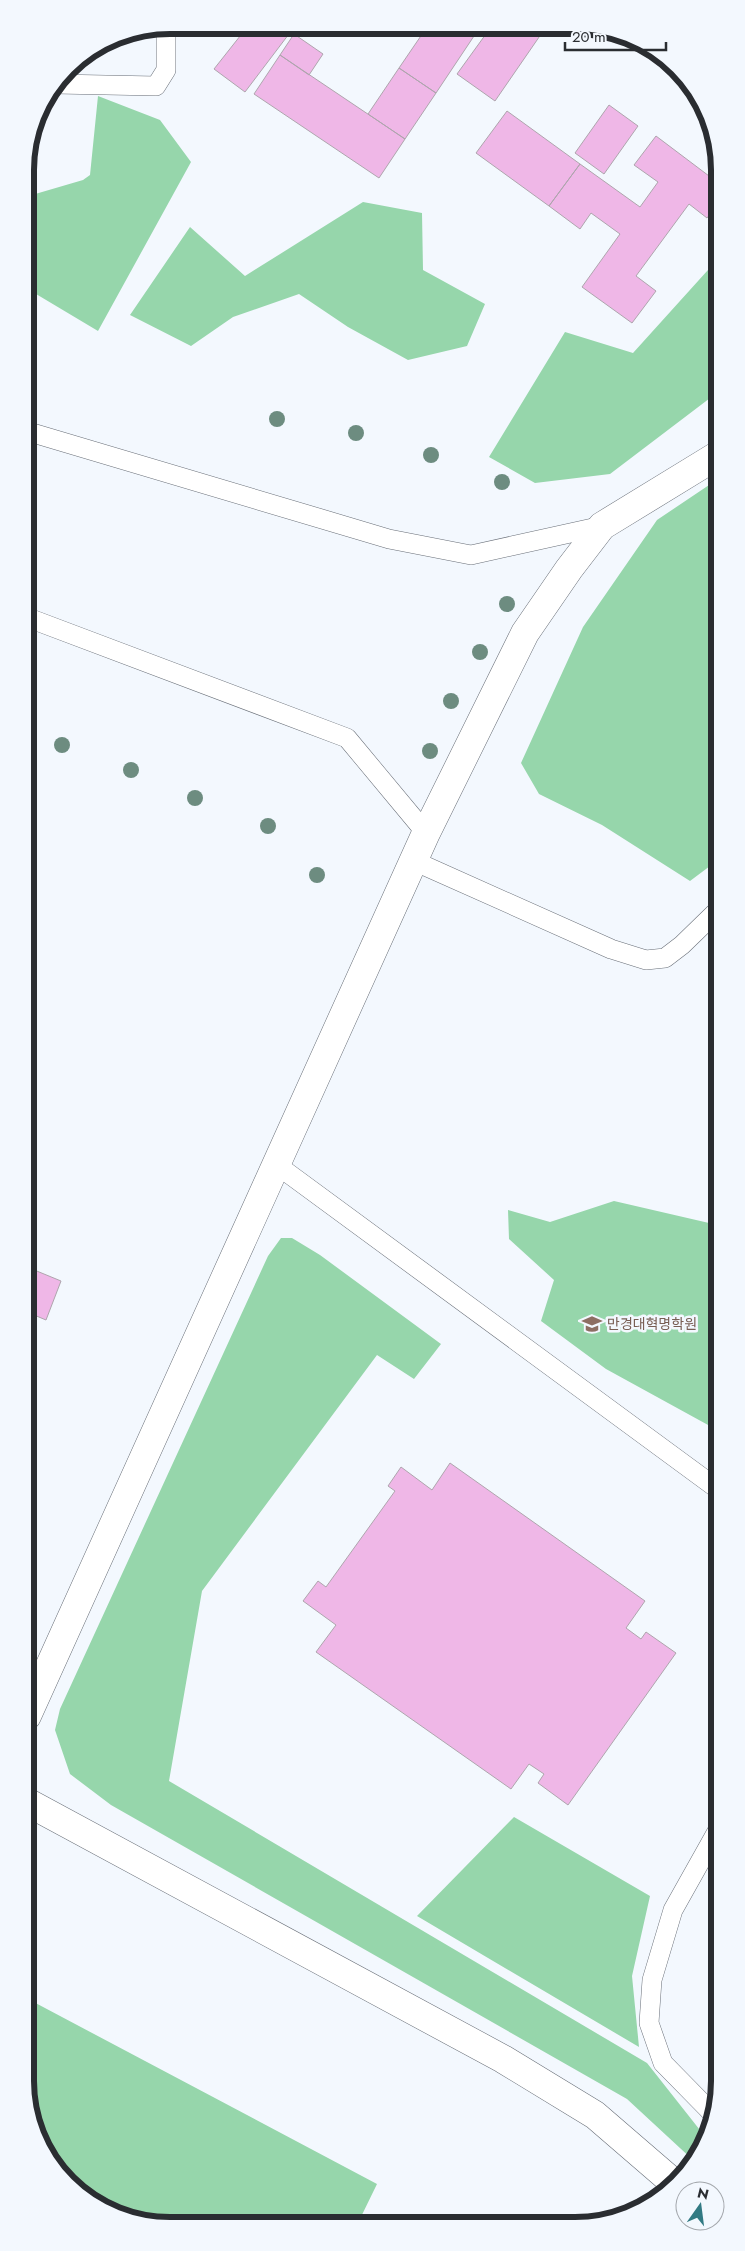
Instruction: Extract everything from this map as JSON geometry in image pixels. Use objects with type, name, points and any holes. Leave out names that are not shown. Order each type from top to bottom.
[{"type":"main road","points":[[34,1701],[426,833],[525,633],[569,569],[602,526],[711,459]]},
{"type":"main road","points":[[34,1806],[511,2064],[595,2115],[670,2179]]},
{"type":"lane","points":[[64,84],[156,86],[166,70],[166,34]]},
{"type":"lane","points":[[34,432],[389,540],[471,555],[602,526]]},
{"type":"lane","points":[[34,620],[347,738],[426,833]]},
{"type":"lane","points":[[414,861],[611,949],[646,960],[665,958],[682,945],[711,917]]},
{"type":"lane","points":[[277,1165],[711,1484]]},
{"type":"lane","points":[[708,2109],[663,2062],[649,2024],[652,1980],[673,1910],[711,1842]]},
{"type":"green space","points":[[98,96],[160,120],[191,162],[98,331],[34,293],[34,194],[83,180],[90,175]]},
{"type":"green space","points":[[363,202],[422,213],[423,270],[485,304],[467,346],[408,360],[348,327],[299,294],[233,317],[191,346],[130,315],[190,227],[245,276]]},
{"type":"green space","points":[[711,267],[711,397],[610,474],[535,483],[489,457],[565,332],[633,353]]},
{"type":"green space","points":[[711,484],[711,865],[690,881],[602,825],[539,794],[521,763],[583,627],[657,520]]},
{"type":"green space","points":[[614,1201],[711,1222],[711,1427],[606,1369],[541,1321],[554,1280],[509,1239],[508,1210],[550,1222]]},
{"type":"green space","points":[[281,1238],[292,1238],[320,1255],[441,1344],[414,1379],[377,1355],[202,1591],[169,1781],[647,2063],[702,2132],[689,2156],[627,2099],[111,1805],[70,1774],[55,1730],[60,1709],[268,1256]]},
{"type":"green space","points":[[514,1817],[650,1896],[632,1976],[639,2047],[417,1916]]},
{"type":"green space","points":[[34,2002],[377,2184],[361,2217],[152,2216],[126,2210],[101,2199],[73,2178],[57,2157],[41,2125],[34,2091]]},
{"type":"building","points":[[242,34],[289,34],[245,92],[214,69]]},
{"type":"building","points":[[294,34],[323,54],[309,75],[280,55]]},
{"type":"building","points":[[422,34],[475,34],[436,93],[399,68]]},
{"type":"building","points":[[486,34],[541,34],[495,101],[457,74]]},
{"type":"building","points":[[280,55],[405,139],[379,178],[254,94]]},
{"type":"building","points":[[399,68],[436,93],[405,139],[368,114]]},
{"type":"building","points":[[609,105],[638,126],[604,174],[575,153]]},
{"type":"building","points":[[507,111],[580,164],[549,206],[476,153]]},
{"type":"building","points":[[656,136],[711,177],[711,213],[707,218],[689,204],[636,276],[656,291],[632,323],[582,287],[620,234],[591,213],[580,229],[549,206],[580,164],[640,207],[658,182],[634,165]]},
{"type":"building","points":[[34,1270],[61,1281],[46,1320],[34,1315]]},
{"type":"building","points":[[450,1463],[645,1601],[626,1628],[641,1639],[646,1632],[676,1653],[568,1805],[538,1783],[544,1774],[529,1764],[511,1789],[316,1652],[336,1625],[303,1601],[318,1581],[326,1587],[395,1491],[388,1486],[401,1467],[432,1490]]},
{"type":"place","name":"만경대혁명학원","points":[[592,1324]]}]
